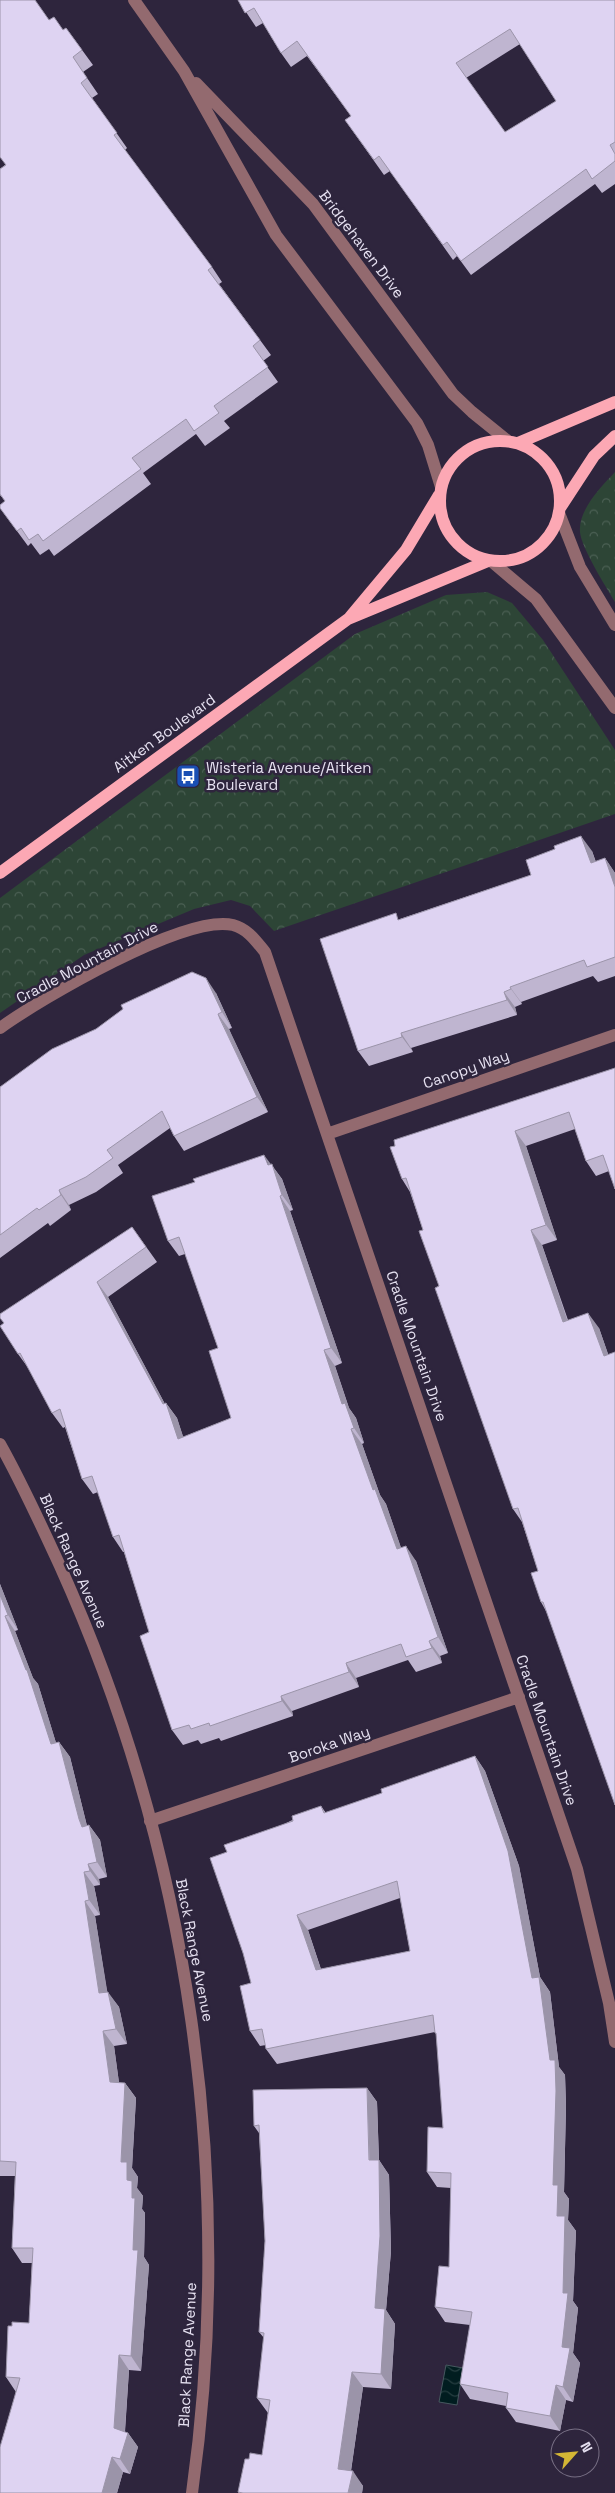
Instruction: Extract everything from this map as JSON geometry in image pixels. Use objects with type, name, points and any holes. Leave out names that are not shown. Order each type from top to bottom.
[{"type":"main road","points":[[513,442],[615,402]]},
{"type":"main road","points":[[559,510],[594,456],[615,436]]},
{"type":"main road","points":[[490,441],[513,442],[533,450],[546,461],[560,491],[559,510],[553,530],[542,545],[527,556],[510,561],[490,561],[471,554],[457,544],[446,530],[440,513],[440,491],[448,471],[458,457],[473,447],[490,441]]},
{"type":"main road","name":"Aitken Boulevard","points":[[0,873],[348,619],[406,550],[440,491]]},
{"type":"main road","name":"Aitken Boulevard","points":[[348,619],[490,561]]},
{"type":"street","name":"Bridgehaven Drive","points":[[134,0],[184,71],[276,235],[417,423],[428,445],[440,491]]},
{"type":"street","name":"Bridgehaven Drive","points":[[184,71],[313,204],[453,394],[472,412],[513,442]]},
{"type":"street","points":[[559,510],[580,567],[615,625]]},
{"type":"street","points":[[490,561],[536,599],[615,708]]},
{"type":"street","name":"Cradle Mountain Drive","points":[[0,1028],[38,1003],[89,976],[172,935],[209,924],[234,926],[246,930],[264,952],[328,1134],[577,1869],[609,2003],[615,2042]]},
{"type":"street","name":"Canopy Way","points":[[328,1134],[615,1035]]},
{"type":"street","name":"Black Range Avenue","points":[[0,1444],[42,1527],[84,1620],[126,1736],[175,1919],[191,2004],[200,2089],[206,2176],[208,2271],[204,2374],[192,2493]]},
{"type":"street","name":"Boroka Way","points":[[150,1821],[519,1698]]},
{"type":"green space","points":[[615,472],[615,602],[589,557],[581,539],[580,524],[592,499]]},
{"type":"green space","points":[[487,592],[512,603],[543,640],[615,750],[615,814],[274,931],[250,906],[231,900],[194,909],[84,955],[0,1013],[0,898],[355,634],[446,595]]},
{"type":"water","points":[[446,2365],[463,2368],[457,2405],[439,2402]]},
{"type":"building","points":[[0,0],[35,0],[49,20],[54,17],[63,30],[66,28],[82,50],[73,57],[87,78],[81,83],[117,133],[114,135],[212,267],[208,270],[260,340],[253,346],[268,367],[214,406],[219,413],[194,431],[186,419],[132,458],[141,469],[43,541],[38,534],[29,540],[21,528],[17,531],[0,508],[0,505],[5,501],[0,494],[0,169],[6,165],[0,157]]},
{"type":"building","points":[[238,0],[615,0],[615,142],[610,145],[615,154],[615,161],[592,179],[586,169],[461,261],[447,242],[443,245],[379,156],[374,160],[345,120],[351,116],[297,41],[281,53],[254,8],[245,13]],"holes":[[[510,29],[556,101],[505,132],[456,63]]]},
{"type":"building","points":[[581,836],[591,863],[605,858],[615,887],[615,957],[587,967],[584,960],[510,987],[511,989],[504,992],[507,1000],[401,1033],[402,1037],[358,1051],[320,939],[396,913],[398,920],[531,875],[526,860],[555,849],[554,846]]},
{"type":"building","points":[[192,972],[206,978],[222,1012],[218,1014],[220,1019],[257,1097],[174,1136],[162,1111],[107,1150],[113,1158],[86,1177],[59,1190],[61,1195],[39,1210],[37,1208],[0,1235],[0,1087],[52,1049],[96,1029],[123,1009],[121,1005]]},
{"type":"building","points":[[615,1068],[615,1189],[603,1155],[586,1161],[569,1112],[515,1131],[546,1225],[531,1230],[563,1322],[588,1313],[604,1356],[615,1352],[615,1805],[531,1573],[538,1571],[518,1508],[513,1509],[435,1288],[439,1286],[419,1231],[423,1230],[406,1178],[402,1179],[390,1147],[395,1146],[394,1140]]},
{"type":"building","points":[[264,1155],[268,1165],[272,1164],[282,1195],[280,1196],[331,1348],[324,1350],[342,1404],[345,1403],[354,1428],[351,1429],[373,1490],[375,1489],[397,1549],[406,1546],[438,1637],[429,1641],[432,1648],[406,1657],[401,1644],[346,1663],[349,1672],[281,1696],[282,1701],[210,1726],[209,1723],[191,1729],[189,1725],[172,1730],[140,1636],[149,1632],[119,1535],[113,1537],[92,1476],[82,1479],[60,1409],[52,1413],[20,1353],[18,1354],[0,1326],[4,1323],[0,1318],[0,1314],[132,1227],[146,1247],[97,1282],[163,1404],[166,1403],[178,1439],[231,1418],[209,1351],[218,1348],[179,1237],[168,1241],[152,1196],[195,1182],[193,1179]]},
{"type":"building","points":[[0,1595],[8,1615],[5,1616],[27,1670],[51,1744],[59,1742],[82,1827],[89,1825],[97,1862],[88,1864],[90,1871],[84,1872],[89,1900],[85,1901],[99,1993],[108,1992],[116,2029],[103,2031],[110,2082],[125,2083],[121,2162],[127,2162],[127,2180],[132,2181],[132,2198],[135,2198],[133,2250],[138,2250],[131,2356],[119,2355],[114,2428],[128,2433],[120,2459],[112,2457],[102,2493],[0,2493],[0,2447],[20,2378],[6,2377],[8,2326],[12,2326],[12,2322],[29,2323],[33,2248],[12,2248],[16,2162],[0,2161]]},
{"type":"building","points":[[475,1756],[508,1851],[532,1978],[539,1977],[550,2060],[555,2060],[553,2185],[558,2185],[557,2216],[565,2216],[563,2293],[568,2293],[562,2347],[570,2348],[563,2387],[556,2385],[550,2416],[506,2408],[508,2393],[460,2384],[472,2312],[435,2307],[439,2266],[449,2267],[451,2173],[427,2172],[428,2127],[443,2128],[433,2015],[266,2049],[262,2029],[250,2031],[240,1986],[251,1983],[243,1953],[210,1858],[227,1852],[224,1845],[293,1821],[292,1816],[321,1806],[324,1813],[382,1793],[381,1789]],"holes":[[[397,1881],[410,1951],[316,1970],[297,1915]]]},
{"type":"building","points":[[367,2088],[369,2160],[379,2160],[380,2236],[375,2308],[385,2309],[381,2374],[352,2372],[338,2469],[353,2471],[348,2493],[238,2492],[245,2459],[249,2459],[250,2453],[262,2455],[270,2400],[257,2398],[264,2333],[259,2332],[265,2241],[259,2125],[254,2126],[253,2090]]},
{"type":"place","name":"Wisteria Avenue/Aitken Boulevard","points":[[188,776]]}]
